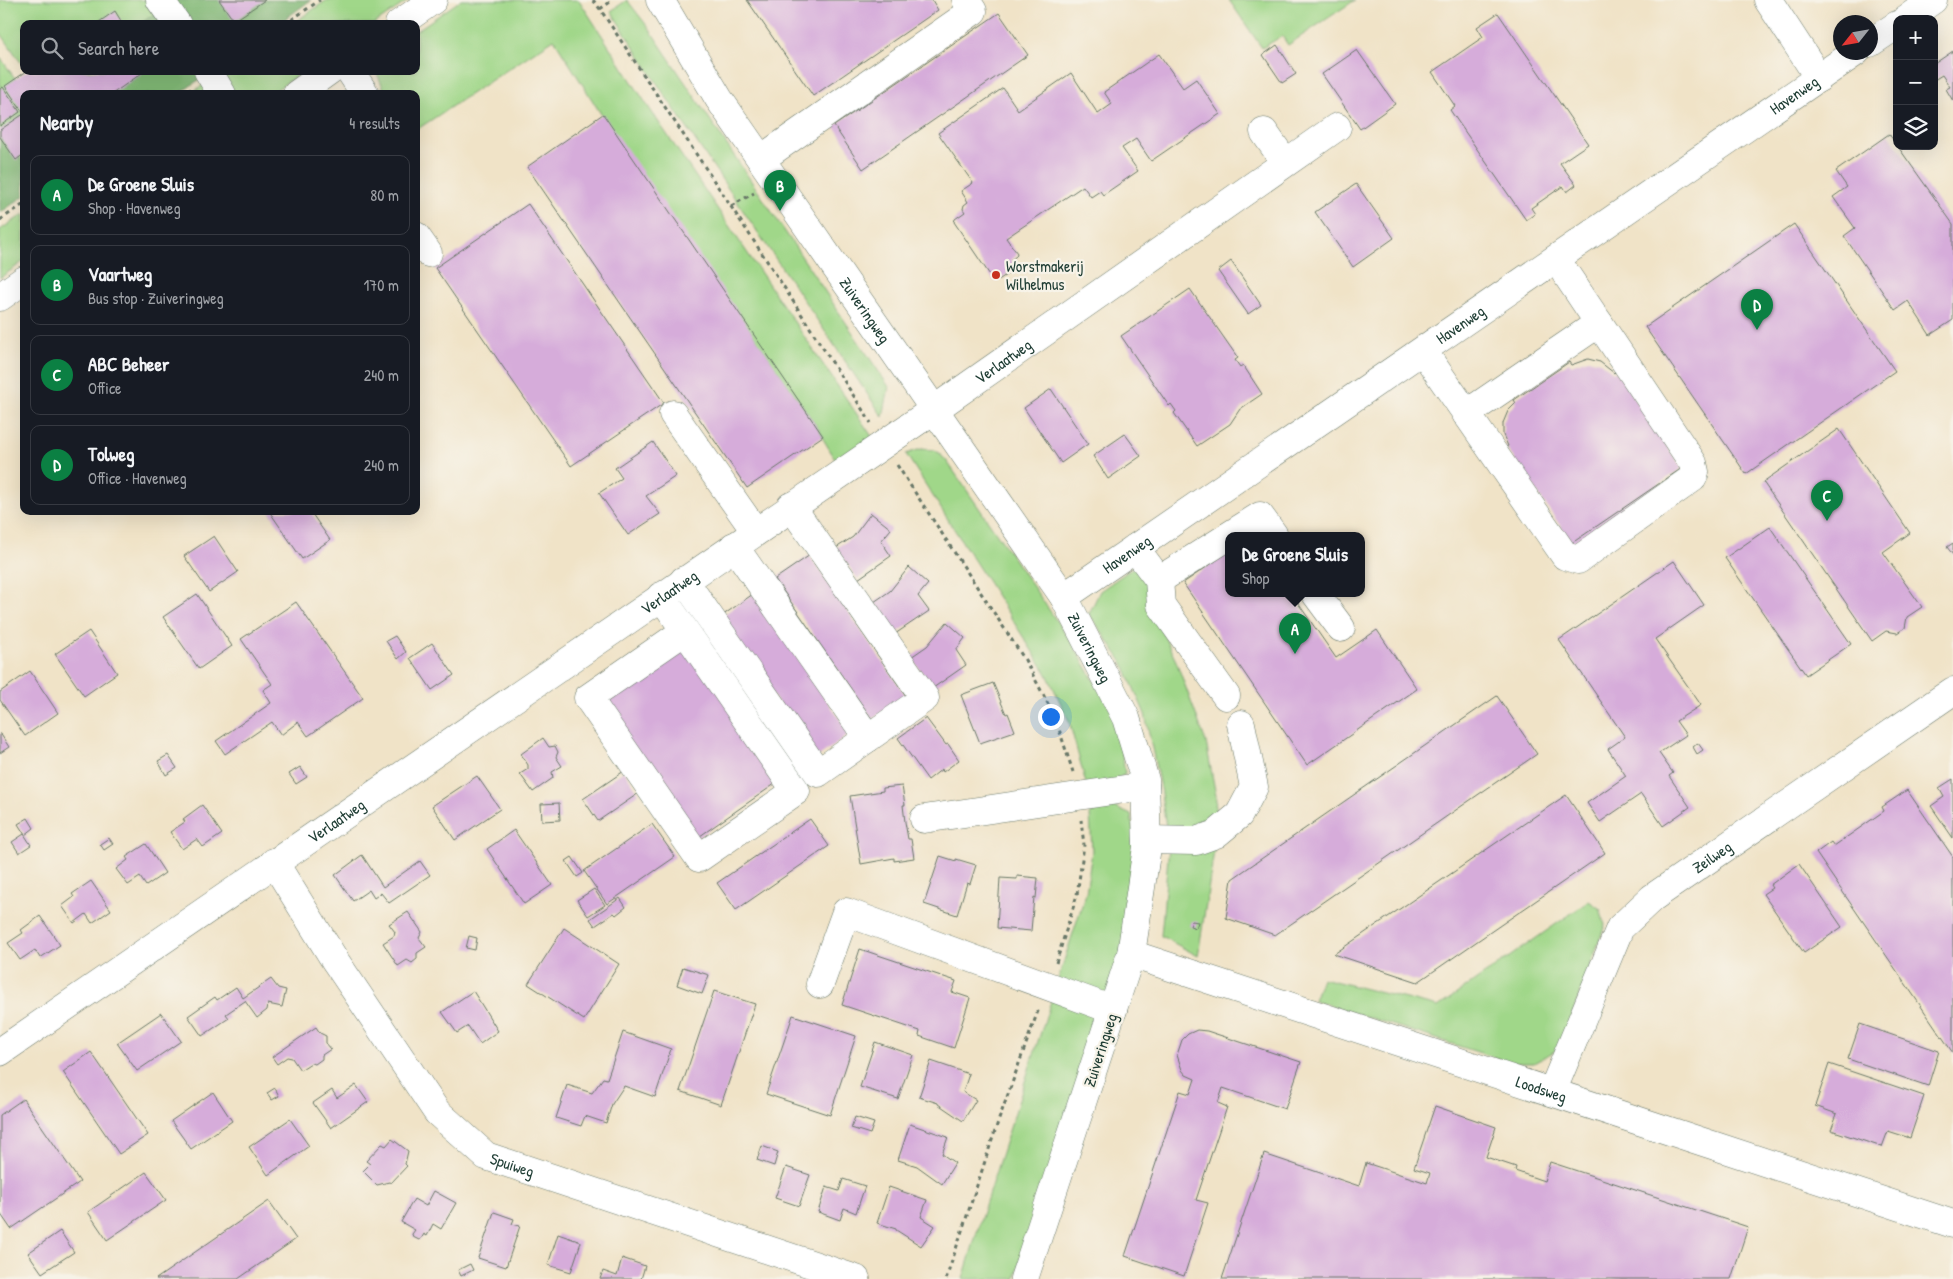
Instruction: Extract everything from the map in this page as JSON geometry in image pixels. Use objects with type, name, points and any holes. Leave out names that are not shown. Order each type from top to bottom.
[{"type":"street","points":[[160,0],[174,20]]},
{"type":"street","points":[[404,20],[433,0]]},
{"type":"street","name":"Zuiveringweg","points":[[639,0],[720,99]]},
{"type":"street","name":"Zuiveringweg","points":[[660,0],[720,99],[1064,597],[1126,718],[1145,780],[1147,840],[1131,954],[1024,1279]]},
{"type":"street","points":[[761,159],[973,11],[966,0]]},
{"type":"street","points":[[1768,0],[1820,78]]},
{"type":"street","points":[[1912,15],[1933,0]]},
{"type":"street","points":[[1878,38],[1893,28]]},
{"type":"street","name":"Havenweg","points":[[1064,597],[1845,60]]},
{"type":"street","points":[[210,75],[220,90]]},
{"type":"street","points":[[303,90],[323,75]]},
{"type":"street","points":[[353,75],[362,90]]},
{"type":"street","name":"Verlaatweg","points":[[0,1052],[935,408],[1337,127]]},
{"type":"street","points":[[1264,132],[1285,162]]},
{"type":"street","points":[[1423,351],[1565,556],[1578,560],[1693,478],[1695,472],[1693,463],[1556,259]]},
{"type":"street","points":[[0,296],[20,283]]},
{"type":"street","points":[[1466,414],[1599,323]]},
{"type":"street","points":[[673,414],[744,539],[868,738]]},
{"type":"street","points":[[684,580],[818,773],[925,698],[791,506]]},
{"type":"street","points":[[1235,532],[1260,516],[1272,532]]},
{"type":"street","points":[[1159,580],[1225,539]]},
{"type":"street","points":[[1135,548],[1159,580],[1161,605],[1226,696]]},
{"type":"street","points":[[661,596],[686,631],[796,791],[699,858],[588,698],[686,631]]},
{"type":"street","points":[[1318,597],[1341,628]]},
{"type":"street","points":[[572,657],[597,692]]},
{"type":"street","name":"Zeilweg","points":[[1552,1092],[1620,928],[1652,898],[1953,692]]},
{"type":"street","points":[[1147,840],[1196,841],[1216,834],[1239,815],[1254,787],[1241,724]]},
{"type":"street","points":[[924,819],[1145,786]]},
{"type":"street","name":"Spuiweg","points":[[274,862],[336,962],[437,1112],[486,1156],[856,1279]]},
{"type":"street","points":[[820,984],[846,912],[1113,1010]]},
{"type":"street","name":"Loodsweg","points":[[1131,954],[1953,1224]]},
{"type":"path","points":[[291,20],[320,0]]},
{"type":"path","points":[[593,0],[731,206],[1025,660],[1056,717],[1072,766],[1084,845],[1077,894],[1064,940],[998,1122],[946,1279]]},
{"type":"path","points":[[600,9],[613,0]]},
{"type":"path","points":[[731,206],[756,191]]},
{"type":"path","points":[[0,220],[20,207]]},
{"type":"green space","points":[[0,0],[175,0],[146,20],[20,20],[20,61],[0,32]]},
{"type":"green space","points":[[175,0],[311,0],[284,20],[146,20]]},
{"type":"green space","points":[[327,0],[409,0],[380,20],[298,20]]},
{"type":"green space","points":[[461,0],[579,0],[647,105],[873,438],[837,462],[823,436],[601,114],[554,39],[420,127],[420,90],[384,90],[378,75],[420,75],[420,28]]},
{"type":"green space","points":[[627,0],[648,27],[889,387],[883,417],[664,94],[611,11]]},
{"type":"green space","points":[[1229,0],[1355,0],[1288,45],[1282,36],[1262,48]]},
{"type":"green space","points":[[0,57],[23,90],[20,90],[20,158],[0,130]]},
{"type":"green space","points":[[63,75],[205,75],[185,90],[46,90]]},
{"type":"green space","points":[[217,75],[298,75],[276,90],[196,90]]},
{"type":"green space","points":[[0,130],[20,158],[20,199],[0,213]]},
{"type":"green space","points":[[20,217],[20,264],[0,278],[0,230]]},
{"type":"green space","points":[[921,449],[935,450],[946,460],[1074,646],[1118,722],[1125,774],[1112,783],[1087,787],[1069,721],[1047,674],[906,454]]},
{"type":"green space","points":[[1137,565],[1161,601],[1150,607],[1176,661],[1206,742],[1216,796],[1214,851],[1198,956],[1161,936],[1169,846],[1160,787],[1145,714],[1122,661],[1089,614],[1100,591]]},
{"type":"green space","points":[[1114,807],[1131,815],[1136,849],[1128,931],[1015,1279],[963,1279],[985,1205],[1086,893],[1092,851],[1090,814],[1101,809]]},
{"type":"green space","points":[[1589,901],[1600,909],[1605,925],[1560,1048],[1534,1063],[1512,1063],[1314,1000],[1322,978],[1438,1007]]},
{"type":"building","points":[[219,0],[265,0],[235,20],[233,20]]},
{"type":"building","points":[[747,0],[932,0],[938,10],[813,96]]},
{"type":"building","points":[[115,11],[121,20],[102,20]]},
{"type":"building","points":[[999,13],[1028,55],[863,169],[834,126]]},
{"type":"building","points":[[1498,13],[1588,144],[1560,163],[1576,185],[1567,192],[1563,186],[1531,208],[1535,214],[1526,220],[1450,110],[1455,106],[1432,72],[1483,37],[1477,27]]},
{"type":"building","points":[[1277,45],[1296,74],[1282,83],[1263,55]]},
{"type":"building","points":[[1357,50],[1395,104],[1360,129],[1322,74]]},
{"type":"building","points":[[1953,51],[1953,101],[1946,89],[1950,87],[1942,75],[1938,78],[1938,61]]},
{"type":"building","points":[[1159,54],[1183,88],[1196,79],[1220,114],[1151,161],[1136,139],[1122,148],[1138,171],[1103,195],[1100,191],[1091,197],[1083,186],[1006,238],[1017,253],[1011,260],[1015,269],[994,281],[954,222],[955,219],[965,212],[963,209],[964,205],[968,202],[961,191],[973,183],[938,133],[1003,88],[1018,110],[1071,73],[1098,114],[1112,104],[1104,92]]},
{"type":"building","points":[[21,75],[139,75],[118,90],[20,90],[20,108],[5,86]]},
{"type":"building","points":[[3,87],[20,112],[0,126],[0,89]]},
{"type":"building","points":[[603,114],[823,436],[747,488],[527,167]]},
{"type":"building","points":[[20,116],[20,157],[16,160],[0,137],[0,130]]},
{"type":"building","points":[[1889,134],[1893,140],[1893,150],[1900,150],[1953,224],[1953,320],[1930,335],[1908,301],[1895,310],[1844,236],[1855,228],[1833,197],[1847,187],[1836,171]]},
{"type":"building","points":[[1356,184],[1394,238],[1353,267],[1315,212]]},
{"type":"building","points":[[528,204],[664,403],[571,466],[435,268]]},
{"type":"building","points":[[1794,224],[1895,371],[1746,474],[1645,327]]},
{"type":"building","points":[[1231,261],[1261,305],[1248,314],[1218,271]]},
{"type":"building","points":[[1190,289],[1238,358],[1235,360],[1240,367],[1243,365],[1262,394],[1240,409],[1230,424],[1197,446],[1174,413],[1176,411],[1171,404],[1169,406],[1121,336]]},
{"type":"building","points":[[1588,359],[1600,362],[1614,373],[1616,371],[1682,468],[1572,543],[1506,447],[1508,446],[1503,435],[1503,423],[1508,411],[1516,403],[1514,400],[1569,362],[1571,365]]},
{"type":"building","points":[[1051,389],[1088,444],[1061,463],[1024,408]]},
{"type":"building","points":[[1839,429],[1910,533],[1883,552],[1922,607],[1907,617],[1905,628],[1897,633],[1886,631],[1872,641],[1763,482]]},
{"type":"building","points":[[1125,434],[1141,456],[1108,479],[1093,456]]},
{"type":"building","points":[[653,442],[676,476],[646,496],[660,514],[628,535],[599,493],[622,478],[615,468]]},
{"type":"building","points":[[871,513],[891,529],[881,541],[891,556],[858,579],[836,548],[853,537]]},
{"type":"building","points":[[272,515],[313,515],[330,540],[302,559]]},
{"type":"building","points":[[1770,527],[1851,644],[1806,675],[1725,558]]},
{"type":"building","points":[[214,536],[238,572],[209,592],[184,556]]},
{"type":"building","points":[[1953,543],[1953,555],[1947,547]]},
{"type":"building","points":[[813,553],[810,557],[906,696],[872,719],[775,579]]},
{"type":"building","points":[[1225,555],[1225,597],[1294,597],[1336,658],[1377,630],[1417,689],[1307,765],[1183,583]]},
{"type":"building","points":[[1674,561],[1704,605],[1655,639],[1701,705],[1676,721],[1686,735],[1659,753],[1673,773],[1669,776],[1690,807],[1663,826],[1641,794],[1600,822],[1587,803],[1626,776],[1608,749],[1625,737],[1559,640]]},
{"type":"building","points":[[909,567],[928,584],[918,596],[929,611],[895,634],[874,602],[890,591]]},
{"type":"building","points":[[197,594],[232,646],[199,669],[163,617]]},
{"type":"building","points":[[753,594],[850,734],[816,758],[719,618]]},
{"type":"building","points":[[296,602],[363,698],[308,736],[298,722],[281,735],[272,722],[225,754],[216,741],[271,703],[263,690],[272,684],[241,639]]},
{"type":"building","points":[[947,622],[965,638],[956,650],[966,665],[933,688],[911,657],[927,646]]},
{"type":"building","points":[[89,631],[117,673],[84,696],[55,654]]},
{"type":"building","points":[[395,636],[406,652],[398,659],[386,641]]},
{"type":"building","points":[[689,642],[782,779],[690,843],[596,706]]},
{"type":"building","points":[[432,643],[454,675],[432,690],[410,658]]},
{"type":"building","points":[[30,671],[58,713],[25,736],[0,700],[0,692]]},
{"type":"building","points":[[993,683],[1015,731],[980,743],[961,695]]},
{"type":"building","points":[[1497,696],[1537,754],[1275,935],[1226,918],[1232,879]]},
{"type":"building","points":[[926,718],[959,760],[943,772],[942,769],[928,780],[898,738]]},
{"type":"building","points":[[0,733],[9,747],[0,753]]},
{"type":"building","points":[[543,738],[549,747],[555,746],[558,752],[556,757],[562,766],[552,772],[553,778],[533,792],[520,774],[528,769],[528,765],[521,754]]},
{"type":"building","points":[[1698,743],[1703,750],[1697,754],[1693,747]]},
{"type":"building","points":[[168,755],[177,768],[166,775],[158,761]]},
{"type":"building","points":[[300,767],[307,777],[296,784],[289,774]]},
{"type":"building","points":[[624,771],[639,793],[598,821],[583,799]]},
{"type":"building","points":[[477,776],[500,809],[455,840],[432,806]]},
{"type":"building","points":[[1953,779],[1953,838],[1931,806],[1944,797],[1939,788]]},
{"type":"building","points":[[902,786],[905,822],[908,839],[911,839],[914,858],[894,861],[894,858],[861,864],[850,796],[883,791],[883,788]]},
{"type":"building","points":[[1907,790],[1953,857],[1953,1053],[1816,853],[1831,842],[1834,846],[1884,811],[1882,807]]},
{"type":"building","points":[[1566,795],[1605,853],[1418,982],[1334,954]]},
{"type":"building","points":[[559,803],[560,820],[542,821],[541,804]]},
{"type":"building","points":[[202,805],[222,834],[203,847],[197,839],[182,849],[170,832],[185,822],[183,819]]},
{"type":"building","points":[[28,818],[34,828],[25,835],[18,824]]},
{"type":"building","points":[[810,819],[829,846],[736,910],[717,883]]},
{"type":"building","points":[[652,824],[675,857],[607,904],[584,871]]},
{"type":"building","points":[[514,830],[552,885],[524,904],[487,849]]},
{"type":"building","points":[[24,834],[31,845],[19,853],[12,842]]},
{"type":"building","points":[[109,838],[113,844],[104,850],[100,844]]},
{"type":"building","points":[[146,844],[165,873],[146,886],[140,877],[128,885],[116,869],[128,860],[126,857]]},
{"type":"building","points":[[362,855],[383,887],[420,861],[430,875],[389,903],[381,893],[374,898],[369,890],[353,901],[335,875]]},
{"type":"building","points":[[940,856],[976,865],[970,884],[967,883],[957,915],[924,904]]},
{"type":"building","points":[[572,857],[583,873],[577,877],[566,861]]},
{"type":"building","points":[[1799,864],[1842,927],[1804,953],[1763,894],[1772,888],[1770,885]]},
{"type":"building","points":[[1017,876],[1038,878],[1031,931],[997,928],[1000,878],[1017,879]]},
{"type":"building","points":[[91,881],[111,910],[92,923],[86,914],[74,923],[62,906],[74,897],[72,894]]},
{"type":"building","points":[[594,889],[605,905],[588,916],[577,900]]},
{"type":"building","points":[[620,898],[626,907],[616,915],[614,913],[595,926],[590,919]]},
{"type":"building","points":[[408,912],[422,932],[419,938],[426,947],[417,953],[417,959],[412,963],[407,960],[398,966],[383,943],[394,936],[395,932],[389,924]]},
{"type":"building","points":[[40,916],[60,945],[40,958],[35,950],[20,960],[8,943],[23,933],[21,930]]},
{"type":"building","points":[[1192,921],[1198,922],[1196,928],[1190,926]]},
{"type":"building","points":[[564,928],[619,964],[584,1020],[528,984]]},
{"type":"building","points":[[469,936],[477,938],[475,950],[466,948]]},
{"type":"building","points":[[860,949],[956,981],[952,992],[970,998],[954,1048],[919,1036],[920,1031],[842,1005]]},
{"type":"building","points":[[683,967],[709,975],[702,994],[677,985]]},
{"type":"building","points":[[271,979],[278,988],[286,990],[282,1007],[268,1004],[267,1010],[257,1018],[245,1001],[226,1014],[229,1018],[202,1036],[188,1016],[215,997],[217,1000],[236,987],[243,998]]},
{"type":"building","points":[[473,991],[498,1031],[480,1044],[468,1026],[457,1033],[442,1012]]},
{"type":"building","points":[[714,991],[755,1004],[721,1105],[680,1091]]},
{"type":"building","points":[[161,1013],[181,1041],[137,1071],[117,1043]]},
{"type":"building","points":[[793,1015],[856,1036],[830,1115],[766,1094]]},
{"type":"building","points":[[1860,1024],[1939,1051],[1928,1086],[1848,1059]]},
{"type":"building","points":[[316,1027],[320,1033],[326,1036],[326,1043],[331,1049],[322,1055],[322,1059],[300,1070],[292,1058],[287,1057],[277,1064],[272,1057]]},
{"type":"building","points":[[1197,1030],[1207,1031],[1301,1062],[1285,1109],[1223,1088],[1218,1103],[1227,1107],[1196,1200],[1208,1203],[1184,1276],[1125,1256],[1180,1091],[1190,1094],[1195,1079],[1186,1075],[1182,1070],[1177,1055],[1182,1040],[1188,1034]]},
{"type":"building","points":[[623,1032],[671,1049],[655,1097],[624,1086],[612,1104],[606,1123],[585,1116],[581,1126],[556,1118],[567,1085],[592,1093],[603,1078],[607,1079]]},
{"type":"building","points":[[875,1042],[913,1055],[898,1099],[860,1087]]},
{"type":"building","points":[[91,1052],[148,1135],[119,1154],[63,1072]]},
{"type":"building","points":[[931,1061],[969,1074],[963,1092],[976,1100],[963,1121],[938,1103],[919,1097]]},
{"type":"building","points":[[1829,1064],[1924,1096],[1910,1138],[1888,1131],[1882,1147],[1831,1130],[1837,1114],[1815,1106]]},
{"type":"building","points":[[356,1085],[368,1102],[331,1128],[313,1103],[332,1090],[337,1098]]},
{"type":"building","points":[[275,1088],[279,1096],[272,1100],[267,1093]]},
{"type":"building","points":[[213,1092],[232,1121],[191,1149],[171,1121]]},
{"type":"building","points":[[23,1099],[80,1182],[11,1229],[0,1213],[0,1115]]},
{"type":"building","points":[[1435,1106],[1496,1127],[1486,1157],[1516,1167],[1515,1171],[1544,1181],[1550,1162],[1748,1227],[1731,1279],[1222,1279],[1264,1154],[1359,1186],[1366,1163],[1427,1183],[1430,1173],[1414,1168]]},
{"type":"building","points":[[855,1117],[874,1123],[870,1134],[851,1128]]},
{"type":"building","points":[[290,1119],[309,1146],[268,1175],[249,1147]]},
{"type":"building","points":[[910,1124],[948,1137],[942,1154],[955,1163],[942,1184],[917,1166],[898,1160]]},
{"type":"building","points":[[392,1139],[408,1151],[405,1164],[407,1166],[391,1183],[377,1185],[363,1171],[370,1164],[366,1161],[382,1144],[386,1146]]},
{"type":"building","points":[[762,1146],[778,1152],[774,1166],[757,1160]]},
{"type":"building","points":[[786,1167],[810,1175],[799,1206],[775,1198]]},
{"type":"building","points":[[146,1172],[166,1200],[107,1240],[88,1212]]},
{"type":"building","points":[[843,1179],[865,1186],[856,1213],[844,1208],[840,1220],[818,1212],[826,1187],[839,1191]]},
{"type":"building","points":[[889,1187],[927,1200],[921,1217],[935,1226],[921,1246],[896,1229],[877,1223]]},
{"type":"building","points":[[434,1191],[456,1203],[441,1229],[433,1224],[427,1236],[424,1234],[419,1240],[413,1237],[412,1234],[415,1230],[401,1222],[414,1199],[426,1206]]},
{"type":"building","points":[[269,1201],[296,1239],[238,1279],[156,1279]]},
{"type":"building","points":[[494,1212],[514,1219],[512,1224],[520,1226],[506,1267],[478,1258]]},
{"type":"building","points":[[60,1231],[74,1252],[42,1273],[28,1253]]},
{"type":"building","points":[[558,1234],[581,1242],[571,1272],[548,1265]]},
{"type":"building","points":[[622,1258],[645,1266],[641,1279],[600,1279],[603,1271],[617,1276]]},
{"type":"building","points":[[470,1264],[473,1270],[461,1276],[458,1270]]},
{"type":"place","name":"Vaartweg","points":[[780,211]]},
{"type":"place","name":"Worstmakerij Wilhelmus","points":[[996,275]]},
{"type":"place","name":"Tolweg","points":[[1757,330]]},
{"type":"place","name":"ABC Beheer","points":[[1827,521]]},
{"type":"place","name":"De Groene Sluis","points":[[1295,654]]}]
